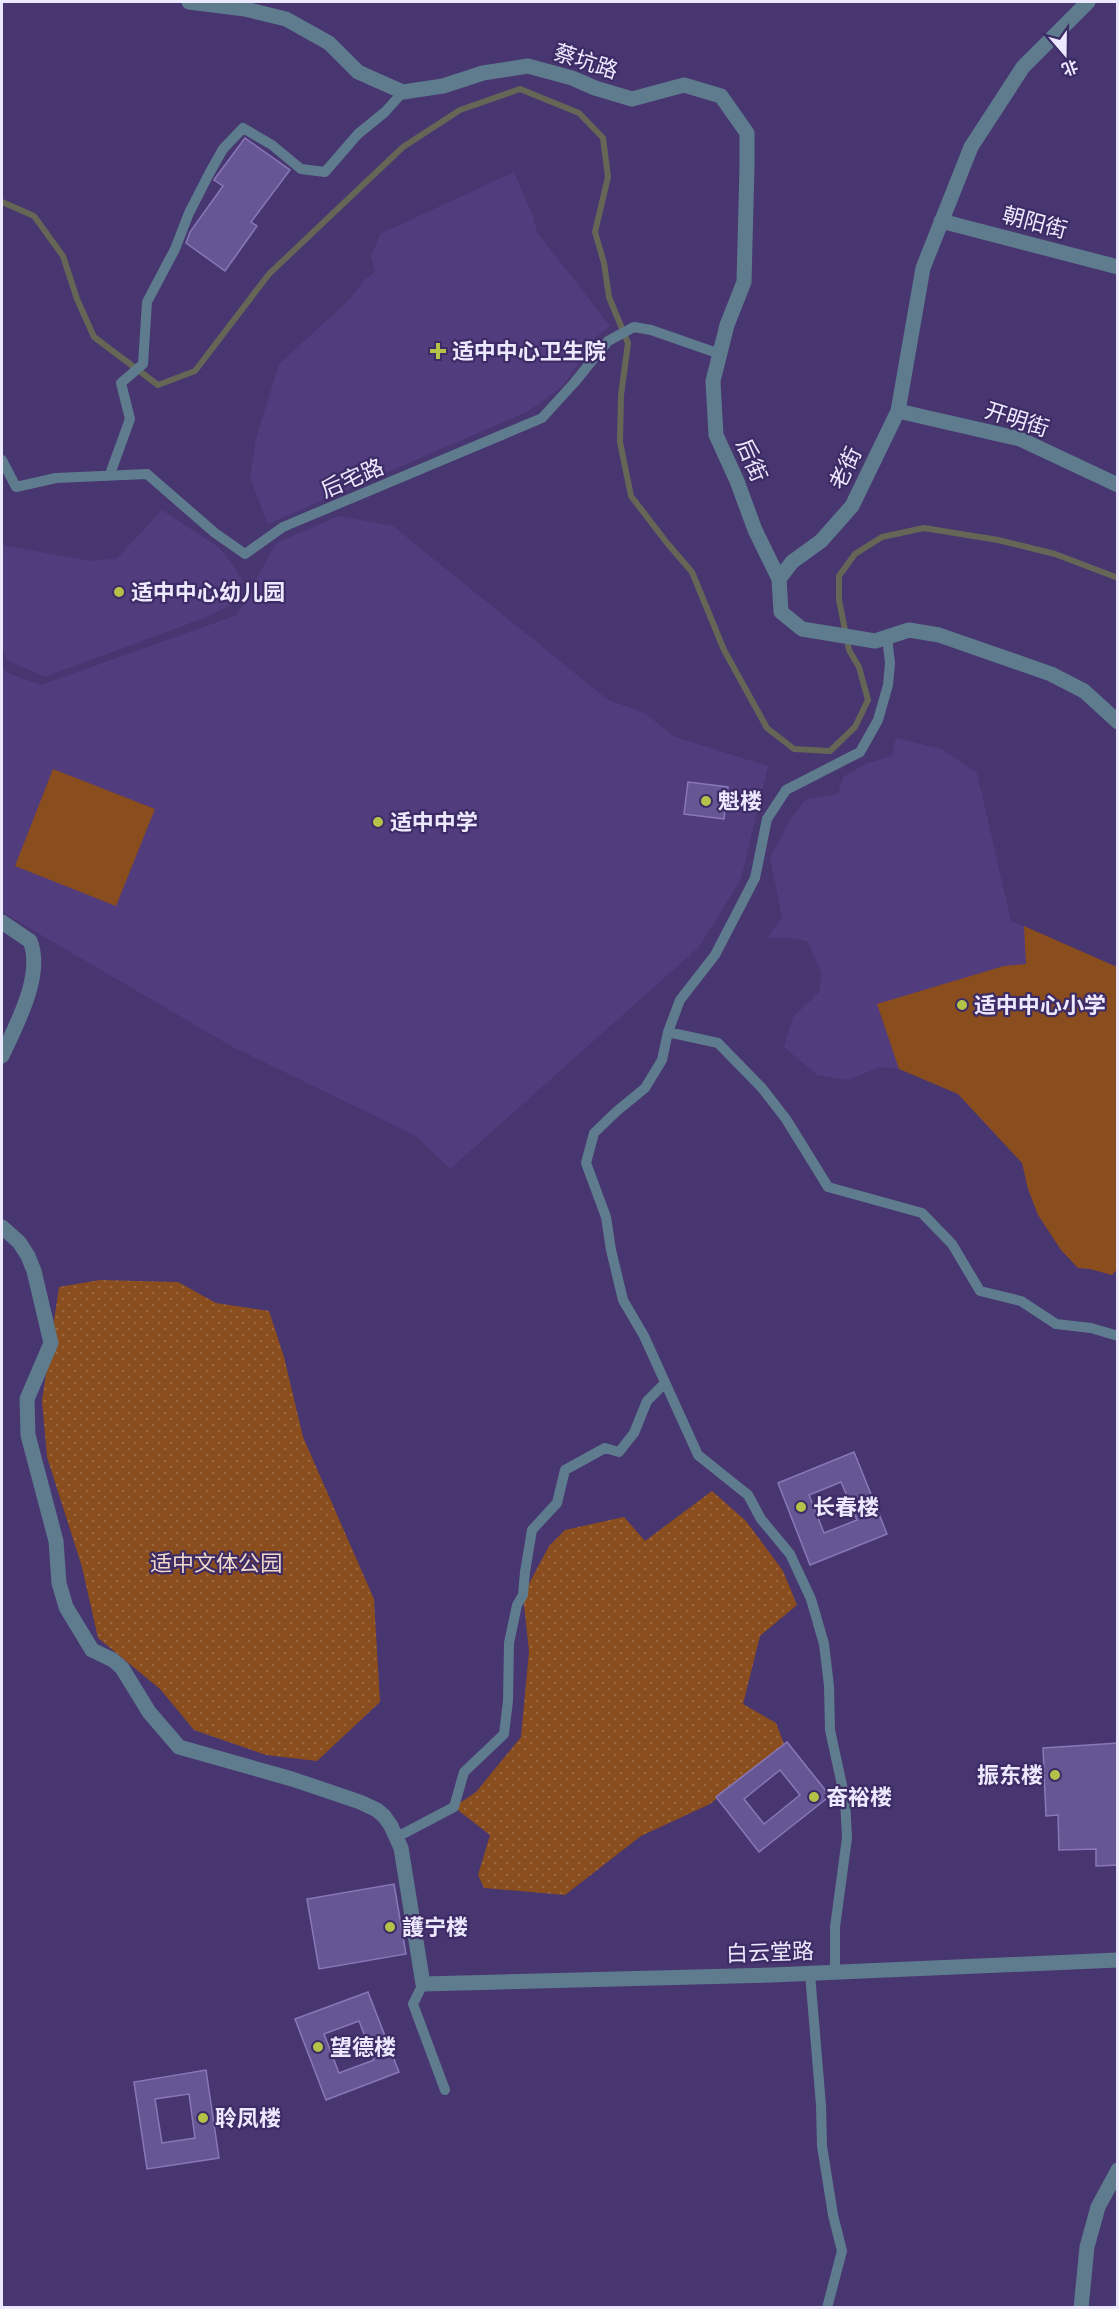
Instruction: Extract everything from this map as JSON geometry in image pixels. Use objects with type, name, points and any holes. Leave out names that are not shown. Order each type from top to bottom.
[{"type":"street","points":[[189,2],[244,9],[286,19],[329,43],[358,72],[403,92]]},
{"type":"street","name":"老街","points":[[779,579],[792,562],[821,541],[852,506],[897,411],[923,268],[971,147],[1023,67],[1088,2]]},
{"type":"street","name":"蔡坑路","points":[[403,92],[443,86],[483,73],[528,66],[572,78],[595,88],[632,99],[684,85],[721,96],[747,133],[747,166],[744,282],[720,354]]},
{"type":"street","name":"朝阳街","points":[[941,221],[1118,267]]},
{"type":"street","name":"后街","points":[[720,354],[713,381],[716,435],[737,481],[755,530],[779,579]]},
{"type":"street","name":"开明街","points":[[897,411],[1020,439],[1118,485]]},
{"type":"street","points":[[779,579],[781,612],[801,629],[875,641],[909,630],[939,635],[1052,674],[1084,691],[1118,722]]},
{"type":"street","points":[[2,922],[30,941],[34,957],[28,995],[2,1056]]},
{"type":"street","points":[[2,1227],[19,1242],[28,1256],[34,1271],[51,1343],[27,1399],[28,1435],[56,1541],[59,1583],[63,1600],[92,1650],[113,1660],[122,1668],[149,1712],[179,1747],[292,1779],[369,1805],[384,1816],[401,1848],[423,1984]]},
{"type":"street","name":"白云堂路","points":[[423,1984],[810,1974],[1118,1960]]},
{"type":"street","points":[[1081,2307],[1087,2247],[1098,2208],[1118,2170]]},
{"type":"lane","points":[[110,474],[130,419],[121,383],[143,364],[147,302],[175,249],[194,203],[223,149],[243,128],[272,146],[301,169],[325,172],[358,134],[385,112],[403,92]]},
{"type":"lane","name":"后宅路","points":[[2,460],[16,487],[56,478],[147,474],[215,533],[245,554],[283,527],[542,418],[608,341],[634,327],[651,330],[720,354]]},
{"type":"lane","points":[[835,1972],[835,1927],[847,1838],[845,1799],[830,1730],[830,1686],[824,1644],[811,1599],[790,1554],[761,1519],[748,1495],[698,1455],[644,1336],[624,1300],[611,1250],[606,1217],[586,1164],[594,1133],[616,1111],[645,1088],[662,1060],[668,1032],[680,1000],[715,955],[755,878],[767,819],[786,790],[860,752],[878,720],[888,685],[890,663],[887,637]]},
{"type":"lane","points":[[668,1032],[718,1042],[762,1088],[786,1119],[828,1187],[922,1213],[952,1245],[980,1291],[1021,1301],[1056,1324],[1091,1328],[1118,1336]]},
{"type":"lane","points":[[397,1837],[454,1807],[464,1772],[504,1734],[508,1701],[509,1643],[517,1605],[523,1595],[532,1530],[557,1503],[565,1470],[606,1448],[619,1452],[634,1433],[647,1401],[665,1383]]},
{"type":"lane","points":[[810,1974],[821,2105],[822,2146],[833,2215],[842,2251],[827,2307]]},
{"type":"lane","points":[[423,1984],[413,2004],[445,2090]]},
{"type":"shaded area","name":"适中中心卫生院","points":[[514,172],[533,216],[537,232],[610,326],[586,345],[582,358],[562,387],[529,411],[268,524],[250,478],[256,439],[279,364],[349,300],[364,280],[375,272],[371,257],[380,234]]},
{"type":"shaded area","name":"适中中心幼儿园","points":[[162,510],[218,547],[230,561],[242,579],[231,605],[204,618],[45,677],[7,660],[2,646],[2,545],[90,561],[117,558]]},
{"type":"shaded area","name":"适中中学","points":[[339,516],[393,526],[608,700],[643,712],[675,737],[768,766],[741,879],[699,947],[450,1169],[416,1136],[231,1046],[2,912],[2,664],[5,672],[41,685],[237,615],[276,543]]},
{"type":"shaded area","name":"适中中心小学","points":[[896,738],[942,749],[977,773],[1011,921],[1117,967],[1118,1268],[1112,1275],[1078,1268],[1061,1250],[1038,1215],[1028,1189],[1022,1163],[958,1094],[899,1069],[880,1067],[848,1080],[817,1075],[784,1047],[793,1017],[819,992],[822,973],[807,941],[767,938],[782,917],[770,857],[792,817],[806,799],[838,794],[843,777],[865,764],[892,756]]},
{"type":"green space","points":[[53,769],[155,809],[116,906],[15,866]]},
{"type":"green space","points":[[1024,926],[1117,967],[1118,1268],[1112,1275],[1078,1268],[1061,1250],[1038,1215],[1028,1189],[1022,1163],[958,1094],[899,1069],[877,1004],[1004,966],[1026,964]]},
{"type":"green space","name":"适中文体公园","points":[[100,1280],[178,1282],[216,1303],[269,1311],[284,1357],[303,1437],[374,1599],[380,1702],[317,1761],[266,1755],[194,1730],[160,1689],[98,1638],[82,1567],[47,1457],[42,1401],[59,1287]]},
{"type":"green space","points":[[712,1491],[746,1521],[783,1571],[797,1605],[760,1636],[743,1704],[776,1723],[784,1744],[710,1804],[641,1836],[565,1895],[484,1888],[478,1875],[490,1835],[454,1807],[476,1792],[521,1737],[529,1651],[523,1595],[549,1546],[565,1530],[624,1517],[645,1541]]},
{"type":"building","points":[[245,138],[290,170],[251,222],[257,226],[225,271],[186,243],[190,232],[223,186],[214,180]]},
{"type":"building","name":"魁楼","points":[[688,782],[728,787],[724,819],[684,814]]},
{"type":"building","name":"长春楼","points":[[854,1452],[887,1534],[810,1565],[778,1483]],"holes":[[[841,1482],[857,1520],[824,1533],[809,1495]]]},
{"type":"building","name":"奋裕楼","points":[[787,1742],[830,1796],[759,1852],[716,1797]],"holes":[[[780,1770],[800,1795],[764,1824],[744,1799]]]},
{"type":"building","points":[[1118,1743],[1118,1865],[1096,1866],[1096,1849],[1059,1850],[1058,1815],[1046,1816],[1043,1748]]},
{"type":"building","name":"護宁楼","points":[[394,1884],[406,1954],[319,1969],[307,1899]]},
{"type":"building","name":"望德楼","points":[[368,1992],[399,2072],[326,2100],[295,2019]],"holes":[[[359,2021],[374,2060],[339,2073],[324,2034]]]},
{"type":"building","name":"聆凤楼","points":[[206,2070],[219,2158],[147,2169],[134,2082]],"holes":[[[189,2094],[195,2138],[162,2143],[155,2099]]]},
{"type":"waterway","points":[[2,202],[34,216],[63,256],[77,299],[94,337],[158,385],[195,371],[269,274],[403,147],[460,110],[520,89],[579,113],[603,138],[608,177],[595,232],[604,263],[609,297],[628,343],[621,395],[620,442],[631,496],[692,572],[724,650],[767,728],[794,749],[830,751],[855,727],[868,700],[859,667],[849,650],[839,600],[839,576],[855,554],[882,537],[924,528],[998,540],[1055,554],[1118,578]]},
{"type":"place","name":"适中中心卫生院","points":[[438,351]]},
{"type":"place","name":"适中中心幼儿园","points":[[119,592]]},
{"type":"place","name":"魁楼","points":[[706,801]]},
{"type":"place","name":"适中中学","points":[[378,822]]},
{"type":"place","name":"适中中心小学","points":[[962,1005]]},
{"type":"place","name":"长春楼","points":[[801,1507]]},
{"type":"place","name":"振东楼","points":[[1055,1775]]},
{"type":"place","name":"奋裕楼","points":[[814,1797]]},
{"type":"place","name":"護宁楼","points":[[390,1927]]},
{"type":"place","name":"望德楼","points":[[318,2047]]},
{"type":"place","name":"聆凤楼","points":[[203,2118]]}]
